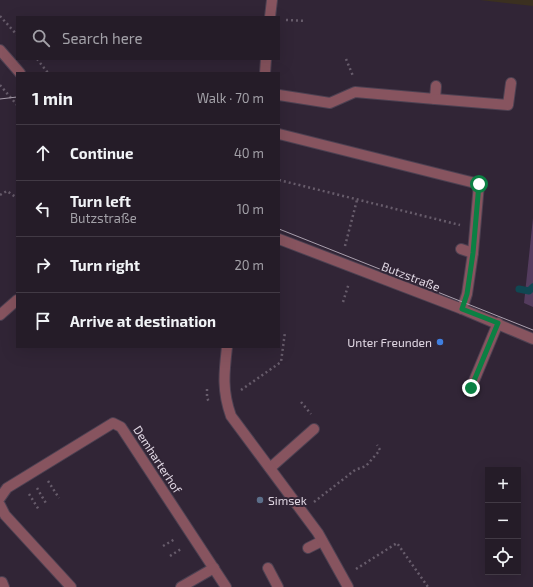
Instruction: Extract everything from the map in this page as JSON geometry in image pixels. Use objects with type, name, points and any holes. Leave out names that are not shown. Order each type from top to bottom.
[{"type":"street","points":[[270,16],[272,0]]},
{"type":"street","points":[[0,50],[19,72]]},
{"type":"street","points":[[265,72],[266,60]]},
{"type":"street","points":[[280,95],[330,103],[355,92],[508,105],[511,82]]},
{"type":"street","points":[[435,99],[436,86]]},
{"type":"street","points":[[280,134],[479,184],[473,253],[467,294],[462,309]]},
{"type":"street","name":"Butzstraße","points":[[280,239],[498,323],[533,339]]},
{"type":"street","points":[[461,248],[473,253]]},
{"type":"street","points":[[0,315],[16,301]]},
{"type":"street","points":[[471,388],[498,323]]},
{"type":"street","points":[[227,348],[223,382],[226,402],[232,416],[322,541],[348,587]]},
{"type":"street","name":"Demharterhof","points":[[0,498],[7,488],[113,423],[121,427],[226,587]]},
{"type":"street","points":[[270,468],[314,429]]},
{"type":"street","points":[[0,505],[5,515],[71,587]]},
{"type":"street","points":[[308,548],[322,541]]},
{"type":"street","points":[[180,587],[214,568]]},
{"type":"street","points":[[268,568],[278,587]]},
{"type":"path","points":[[0,16],[16,34]]},
{"type":"path","points":[[284,20],[306,22]]},
{"type":"path","points":[[38,60],[47,72]]},
{"type":"path","points":[[0,85],[16,104]]},
{"type":"path","points":[[280,180],[474,228]]},
{"type":"path","points":[[0,195],[7,191],[16,197]]},
{"type":"path","points":[[345,246],[357,200]]},
{"type":"path","points":[[343,302],[349,282]]},
{"type":"path","points":[[226,402],[281,362],[285,332]]},
{"type":"path","points":[[313,502],[318,501],[355,470],[366,466],[380,450],[377,445]]},
{"type":"path","points":[[342,576],[397,543],[428,587]]},
{"type":"shaded area","points":[[480,0],[533,0],[533,6]]},
{"type":"shaded area","points":[[533,218],[533,307],[524,303]]},
{"type":"waterway","points":[[519,289],[529,291],[533,287]]},
{"type":"tram line","points":[[0,99],[16,97]]},
{"type":"tram line","points":[[280,229],[533,330]]},
{"type":"place","name":"Unter Freunden","points":[[440,342]]},
{"type":"place","name":"Simsek","points":[[260,500]]},
{"type":"route","points":[[471,388],[498,323],[462,309],[467,294],[473,253],[479,184]]}]
